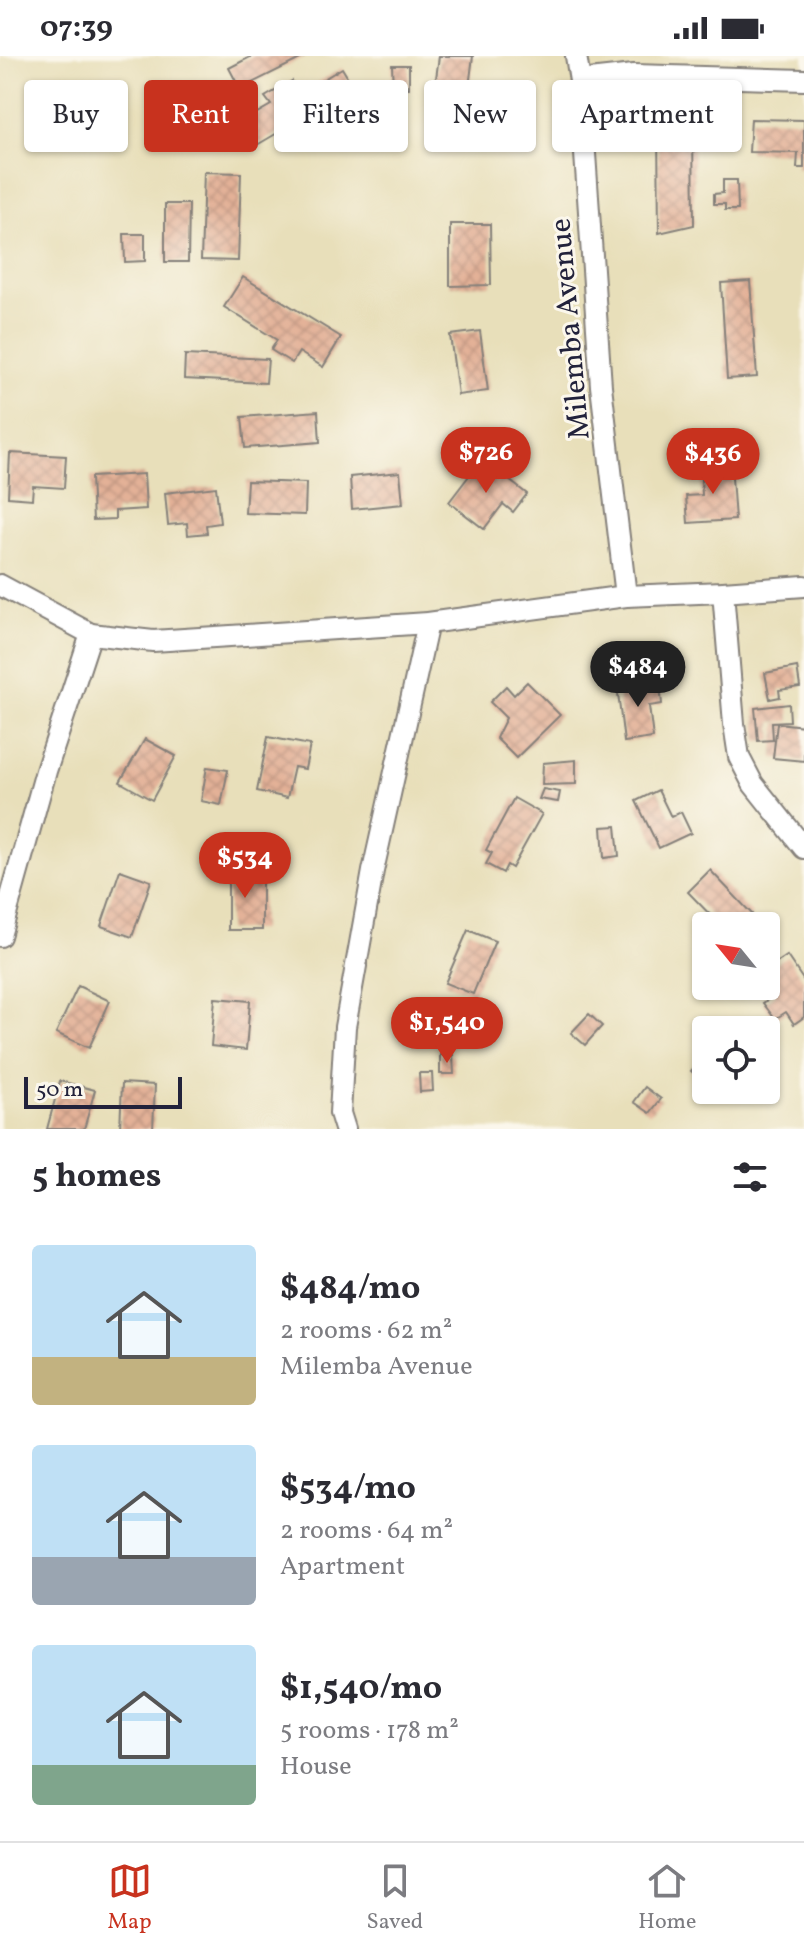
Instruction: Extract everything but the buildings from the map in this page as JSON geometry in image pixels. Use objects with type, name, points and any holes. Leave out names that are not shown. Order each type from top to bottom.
[{"type":"street","name":"Milemba Avenue","points":[[576,56],[580,80]]},
{"type":"street","points":[[589,80],[634,75],[804,80]]},
{"type":"street","name":"Milemba Avenue","points":[[585,152],[601,386],[626,596]]},
{"type":"street","points":[[0,585],[91,634],[153,641],[428,623],[626,596],[804,586]]},
{"type":"street","points":[[723,592],[739,757],[753,784],[804,848]]},
{"type":"street","points":[[345,1129],[340,1113],[345,1027],[373,871],[428,623]]},
{"type":"street","points":[[0,936],[46,771],[91,634]]}]
